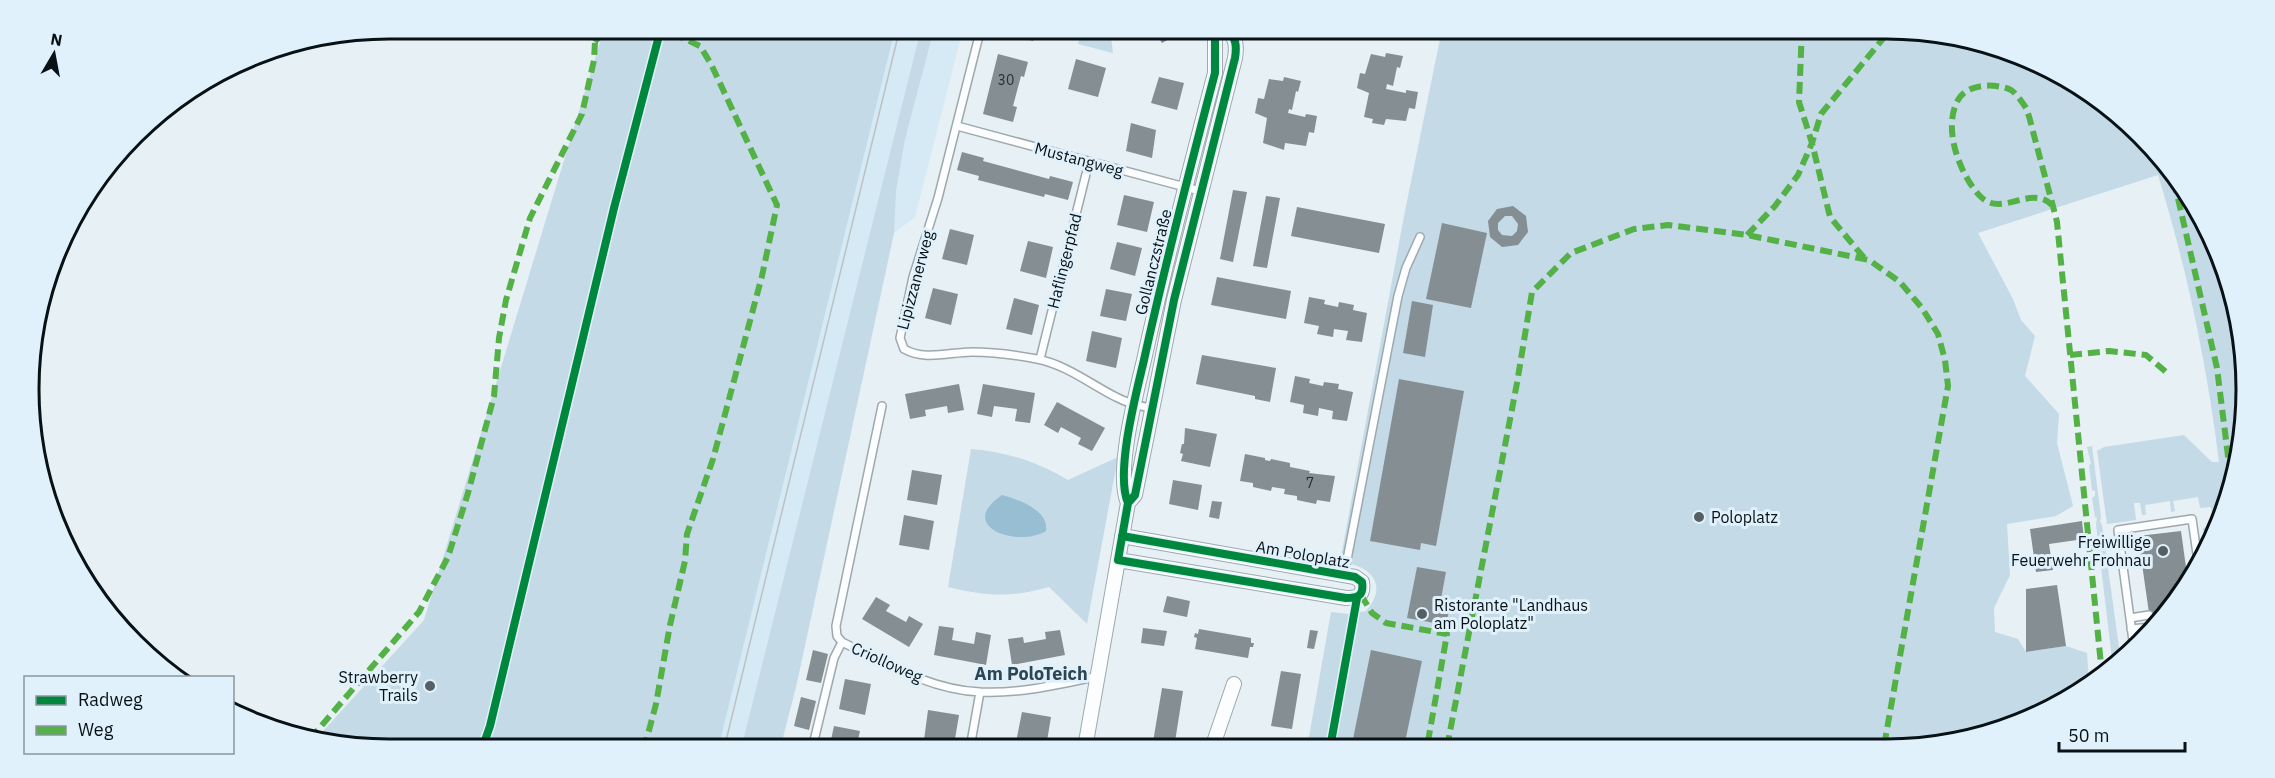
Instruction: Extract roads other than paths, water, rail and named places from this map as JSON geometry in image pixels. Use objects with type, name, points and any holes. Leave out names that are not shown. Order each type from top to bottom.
[{"type":"street","name":"Gollanczstraße","points":[[1128,503],[1123,493],[1123,473],[1134,405],[1185,188],[1215,73],[1215,39]]},
{"type":"street","name":"Gollanczstraße","points":[[1087,739],[1128,503],[1135,495],[1174,300],[1235,58],[1237,47],[1234,39]]},
{"type":"street","name":"Am Poloplatz","points":[[1118,560],[1346,598],[1357,598],[1363,590],[1359,578],[1122,536]]},
{"type":"street","points":[[1215,739],[1234,684]]},
{"type":"lane","name":"Lipizzanerweg","points":[[978,39],[938,201],[919,254],[900,338],[904,349],[921,356],[972,352],[1040,359],[1066,369],[1116,398],[1151,408]]},
{"type":"lane","name":"Mustangweg","points":[[957,126],[1200,191]]},
{"type":"lane","name":"Haflingerpfad","points":[[1040,359],[1089,162]]},
{"type":"lane","points":[[1344,575],[1398,296],[1406,268],[1420,237]]},
{"type":"lane","name":"Criolloweg","points":[[882,406],[836,626],[837,636],[842,642],[894,668],[935,684],[980,692],[1040,688],[1099,676]]},
{"type":"lane","points":[[2132,637],[2118,530],[2192,519],[2196,550]]},
{"type":"lane","points":[[2130,618],[2149,615]]},
{"type":"lane","points":[[2131,629],[2141,628]]},
{"type":"lane","points":[[814,739],[834,658],[842,642]]},
{"type":"lane","points":[[972,739],[980,692]]},
{"type":"water","points":[[1002,495],[1032,507],[1043,517],[1046,531],[1034,536],[1007,536],[988,525],[985,517],[989,506]]},
{"type":"tram line","points":[[726,739],[897,39]]},
{"type":"place","name":"Poloplatz","points":[[1699,517]]},
{"type":"place","name":"Freiwillige Feuerwehr Frohnau","points":[[2163,551]]},
{"type":"place","name":"Ristorante \"Landhaus am Poloplatz\"","points":[[1422,614]]},
{"type":"place","name":"Strawberry Trails","points":[[430,686]]},
{"type":"district","name":"Am PoloTeich","points":[[1031,674]]}]
